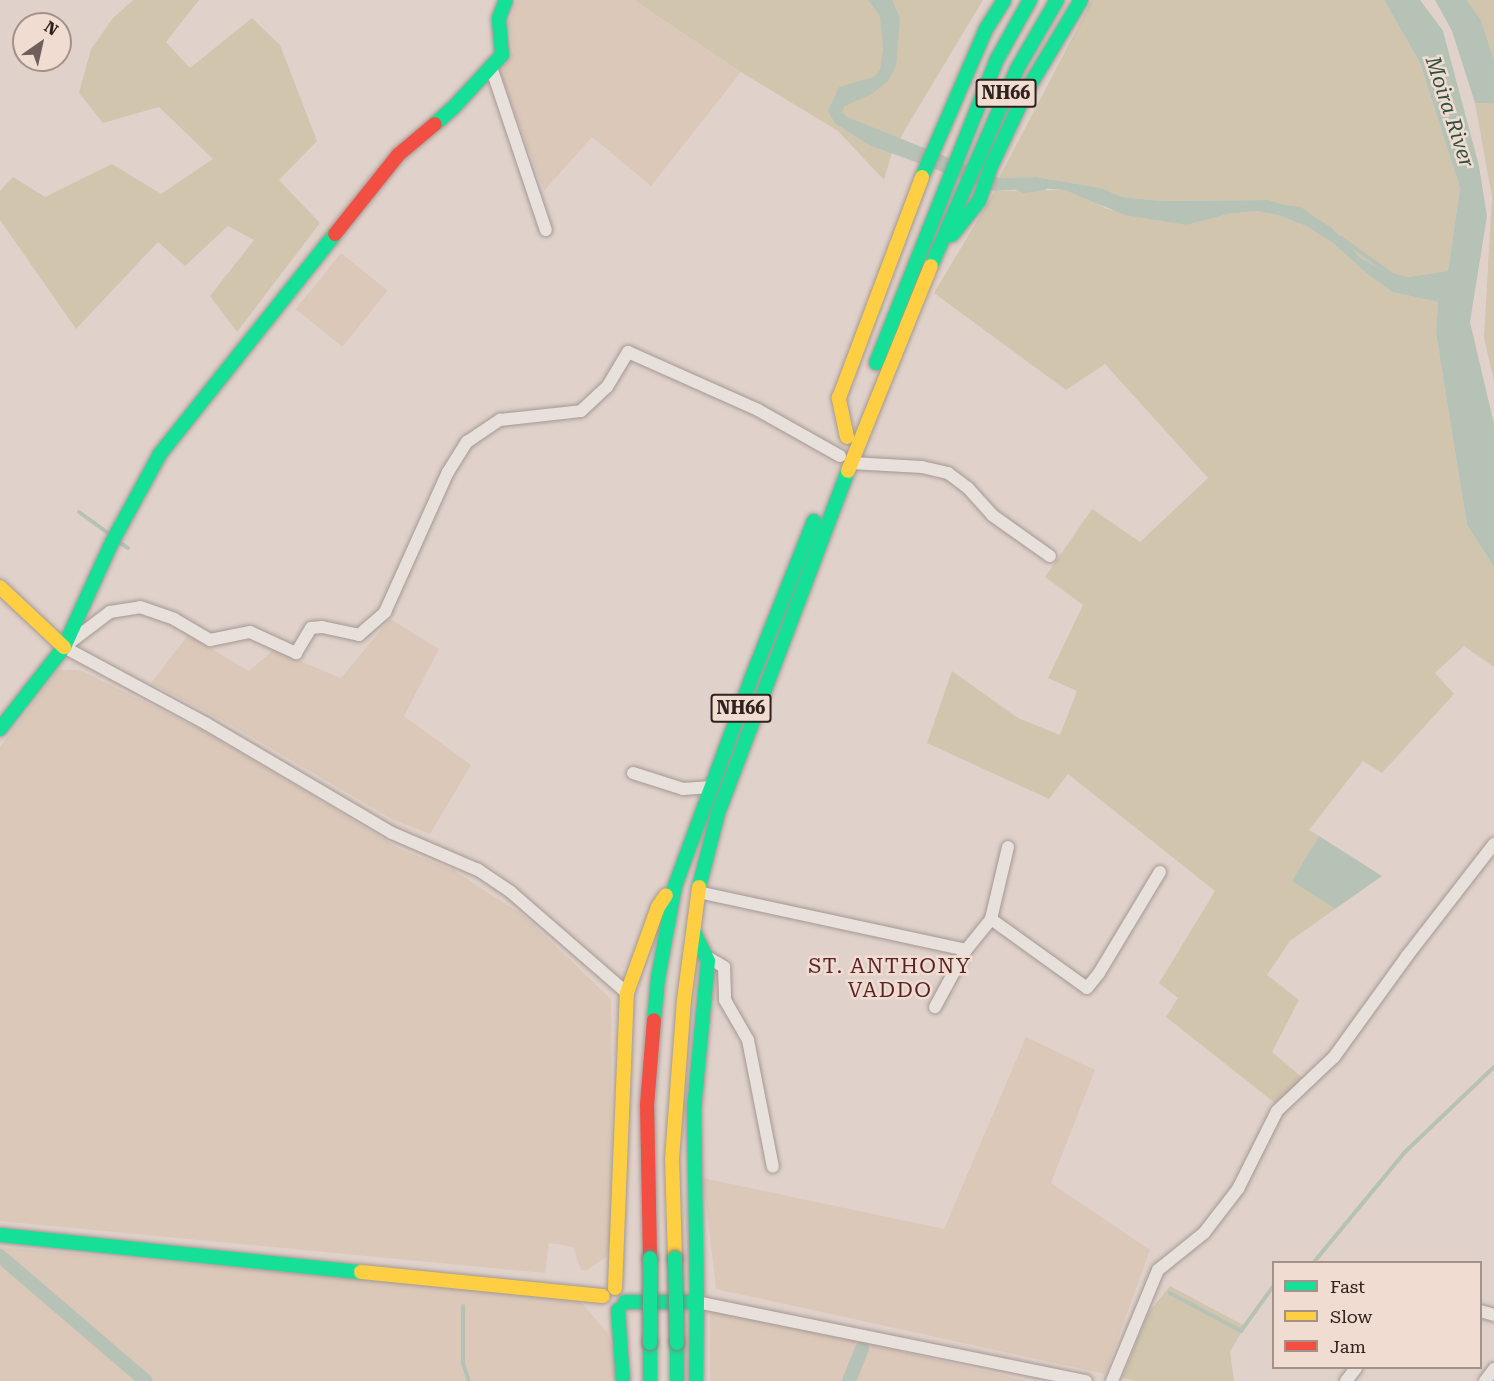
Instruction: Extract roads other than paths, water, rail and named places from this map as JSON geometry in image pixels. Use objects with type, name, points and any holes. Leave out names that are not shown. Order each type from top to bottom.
[{"type":"main road","points":[[0,729],[64,647],[112,542],[160,454],[398,154],[454,107],[502,55],[499,18],[506,0]]},
{"type":"main road","points":[[848,437],[839,398],[926,166],[986,29],[1004,0]]},
{"type":"main road","name":"NH66","points":[[677,1381],[672,1159],[684,1000],[698,892],[718,813],[846,459],[848,437],[996,61],[1030,0]]},
{"type":"main road","name":"NH66","points":[[650,1381],[647,1105],[658,978],[675,886],[712,787],[846,459],[1017,69],[1057,0]]},
{"type":"main road","points":[[934,259],[979,201],[992,165],[1028,90],[1081,0]]},
{"type":"main road","points":[[0,587],[64,647]]},
{"type":"main road","points":[[675,886],[660,903],[627,993],[609,1292],[603,1303],[608,1309],[622,1306],[697,1302]]},
{"type":"main road","points":[[693,930],[707,957],[694,1110],[696,1381]]},
{"type":"main road","points":[[0,1235],[624,1294],[622,1306],[623,1381]]},
{"type":"street","points":[[491,67],[546,230]]},
{"type":"street","points":[[627,993],[510,892],[478,870],[392,832],[207,724],[64,647],[110,612],[140,607],[174,619],[210,640],[250,632],[296,653],[311,628],[322,627],[359,635],[386,612],[448,472],[467,442],[500,420],[581,411],[606,387],[628,352],[758,410],[846,459],[948,472],[968,488],[992,515],[1050,556]]},
{"type":"street","points":[[633,773],[683,789],[712,787]]},
{"type":"street","points":[[1112,1381],[1158,1270],[1204,1233],[1238,1189],[1277,1111],[1334,1057],[1407,956],[1494,844]]},
{"type":"street","points":[[935,1007],[966,950],[991,919],[1008,847]]},
{"type":"street","points":[[991,919],[1087,988],[1099,973],[1160,872]]},
{"type":"street","points":[[698,892],[966,950]]},
{"type":"street","points":[[707,957],[724,968],[725,1000],[748,1040],[773,1167]]},
{"type":"street","points":[[697,1302],[1086,1381]]},
{"type":"street","points":[[1346,1381],[1355,1369]]},
{"type":"street","points":[[1485,1381],[1494,1369]]},
{"type":"water","name":"Moira River","points":[[868,0],[892,0],[900,18],[896,66],[888,81],[872,94],[845,106],[842,112],[847,117],[999,178],[1036,177],[1101,188],[1122,197],[1161,201],[1269,200],[1313,216],[1332,228],[1361,258],[1382,270],[1408,277],[1448,271],[1460,188],[1420,63],[1384,0],[1420,0],[1443,31],[1479,166],[1487,216],[1470,322],[1494,424],[1494,567],[1467,525],[1436,333],[1438,302],[1392,292],[1366,273],[1333,243],[1306,226],[1278,215],[1256,211],[1228,214],[1187,225],[1125,215],[1065,190],[1039,188],[995,191],[869,145],[835,123],[828,111],[839,87],[874,77],[880,70],[883,49],[880,16]]},
{"type":"water","points":[[1435,0],[1467,0],[1481,20],[1494,60],[1494,103],[1475,103],[1452,31]]},
{"type":"water","points":[[1319,836],[1382,876],[1335,909],[1292,881]]},
{"type":"waterway","points":[[1017,188],[1024,191],[1045,188]]},
{"type":"waterway","points":[[1284,207],[1300,209],[1310,216]]},
{"type":"waterway","points":[[1341,238],[1391,274]]},
{"type":"waterway","points":[[79,512],[111,535]]},
{"type":"waterway","points":[[119,542],[128,548]]},
{"type":"waterway","points":[[1315,1261],[1405,1152],[1494,1067]]},
{"type":"waterway","points":[[0,1256],[146,1381]]},
{"type":"waterway","points":[[1170,1293],[1241,1331],[1272,1288]]},
{"type":"waterway","points":[[463,1306],[463,1363],[469,1381]]},
{"type":"waterway","points":[[849,1381],[862,1349]]},
{"type":"district","name":"ST. ANTHONY VADDO","points":[[890,978]]}]
